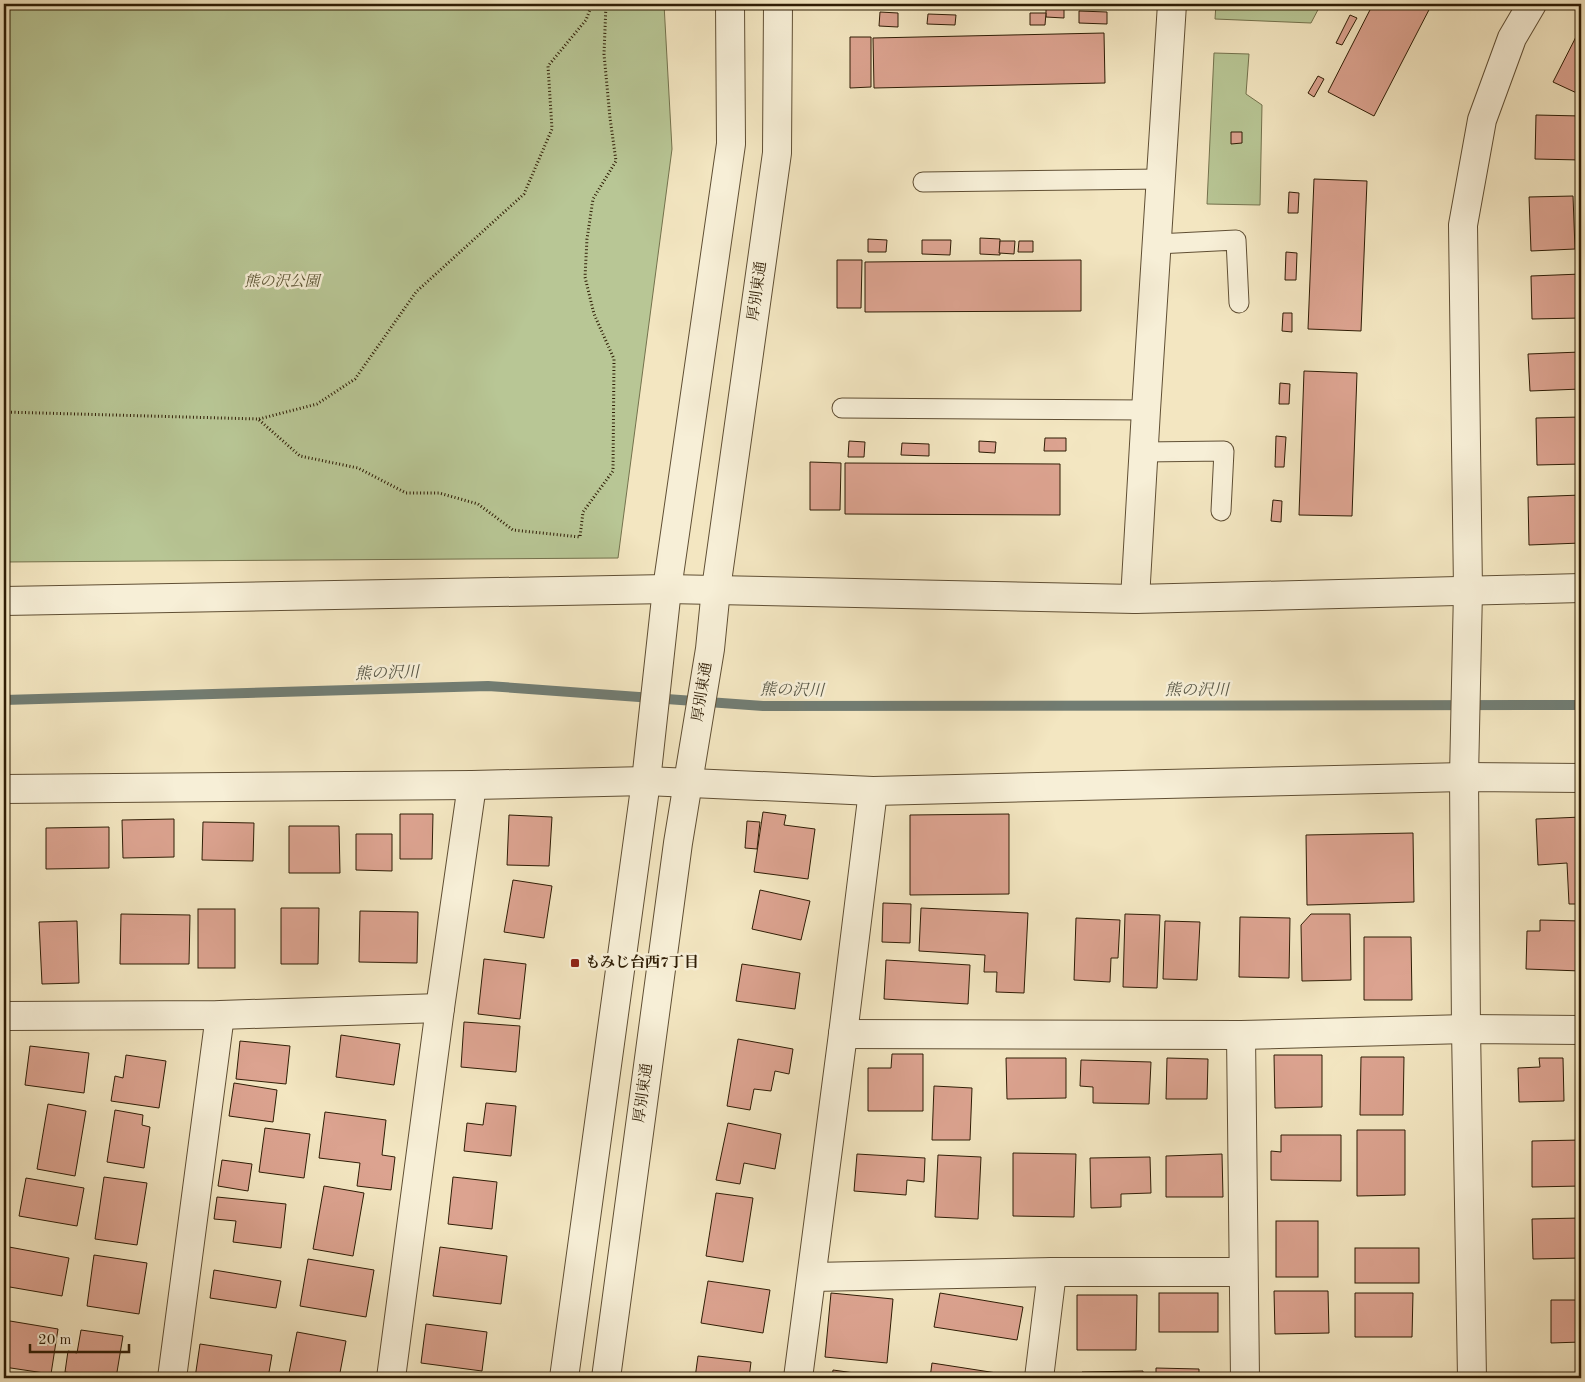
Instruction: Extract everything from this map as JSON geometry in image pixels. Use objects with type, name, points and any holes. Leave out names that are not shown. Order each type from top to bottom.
[{"type":"street","points":[[564,1378],[646,781],[667,589],[731,144],[730,4]]},
{"type":"street","name":"厚別東通","points":[[606,1378],[676,852],[710,649],[716,589],[777,153],[778,4]]},
{"type":"street","points":[[1135,599],[1172,4]]},
{"type":"street","points":[[1472,1378],[1466,1029],[1464,777],[1468,590],[1462,225],[1482,120],[1512,38],[1532,4]]},
{"type":"street","points":[[4,600],[667,589],[1135,599],[1581,588]]},
{"type":"street","points":[[4,789],[472,785],[646,781],[873,791],[1464,777],[1581,778]]},
{"type":"street","points":[[391,1378],[440,1008],[472,785]]},
{"type":"street","points":[[798,1378],[873,791]]},
{"type":"street","points":[[4,1016],[220,1015],[440,1008]]},
{"type":"street","points":[[172,1378],[220,1015]]},
{"type":"street","points":[[843,1034],[1241,1036],[1466,1029],[1581,1030]]},
{"type":"street","points":[[1241,1036],[1245,1378]]},
{"type":"street","points":[[812,1276],[1052,1272],[1243,1272]]},
{"type":"street","points":[[1039,1378],[1052,1272]]},
{"type":"lane","points":[[923,182],[1161,179]]},
{"type":"lane","points":[[1157,244],[1236,240],[1239,303]]},
{"type":"lane","points":[[842,408],[1146,410]]},
{"type":"lane","points":[[1144,452],[1224,451],[1221,511]]},
{"type":"path","points":[[4,412],[258,419],[317,404],[355,378],[416,292],[524,194],[552,129],[548,66],[586,20],[592,4]]},
{"type":"path","points":[[258,419],[300,456],[358,468],[406,493],[439,493],[478,504],[513,530],[580,537],[583,512],[612,471],[614,359],[594,314],[585,278],[587,239],[593,199],[616,161],[604,54],[606,4]]},
{"type":"green space","name":"熊の沢公園","points":[[4,4],[664,4],[672,149],[618,558],[4,562]]},
{"type":"green space","points":[[1216,4],[1321,4],[1311,23],[1215,19]]},
{"type":"green space","points":[[1214,53],[1249,54],[1246,94],[1262,105],[1260,205],[1207,204]]},
{"type":"building","points":[[1373,4],[1432,4],[1374,116],[1328,92]]},
{"type":"building","points":[[1046,7],[1064,7],[1064,18],[1046,17]]},
{"type":"building","points":[[1079,11],[1107,12],[1107,24],[1079,23]]},
{"type":"building","points":[[880,12],[898,13],[898,27],[879,26]]},
{"type":"building","points":[[1030,13],[1046,13],[1045,25],[1030,25]]},
{"type":"building","points":[[928,14],[956,15],[955,25],[927,24]]},
{"type":"building","points":[[1350,15],[1357,18],[1342,45],[1336,43]]},
{"type":"building","points":[[1581,29],[1581,95],[1553,82]]},
{"type":"building","points":[[1104,33],[1105,83],[874,88],[873,38]]},
{"type":"building","points":[[850,37],[871,37],[871,87],[850,88]]},
{"type":"building","points":[[1318,76],[1324,79],[1314,97],[1308,93]]},
{"type":"building","points":[[1536,115],[1581,116],[1581,160],[1535,159]]},
{"type":"building","points":[[1231,132],[1242,132],[1242,143],[1231,144]]},
{"type":"building","points":[[1314,179],[1367,181],[1361,331],[1308,329]]},
{"type":"building","points":[[1289,192],[1299,193],[1298,213],[1288,213]]},
{"type":"building","points":[[1573,196],[1575,249],[1531,251],[1529,197]]},
{"type":"building","points":[[980,238],[1000,239],[1000,255],[980,254]]},
{"type":"building","points":[[868,239],[887,240],[886,252],[868,252]]},
{"type":"building","points":[[922,240],[951,240],[950,255],[922,254]]},
{"type":"building","points":[[1000,241],[1015,241],[1014,254],[999,253]]},
{"type":"building","points":[[1019,241],[1033,241],[1033,252],[1018,252]]},
{"type":"building","points":[[1286,252],[1297,253],[1296,280],[1285,280]]},
{"type":"building","points":[[837,260],[862,260],[861,308],[837,308]]},
{"type":"building","points":[[1081,260],[1081,311],[865,312],[865,262]]},
{"type":"building","points":[[1581,274],[1581,318],[1532,319],[1531,276]]},
{"type":"building","points":[[1283,313],[1292,313],[1292,332],[1282,331]]},
{"type":"building","points":[[1581,352],[1581,389],[1530,391],[1528,354]]},
{"type":"building","points":[[1304,371],[1357,373],[1352,516],[1299,515]]},
{"type":"building","points":[[1280,383],[1290,384],[1289,404],[1279,404]]},
{"type":"building","points":[[1581,417],[1581,464],[1537,465],[1536,418]]},
{"type":"building","points":[[1276,436],[1286,437],[1284,467],[1275,467]]},
{"type":"building","points":[[1045,438],[1066,438],[1066,451],[1044,451]]},
{"type":"building","points":[[849,441],[865,442],[864,457],[848,457]]},
{"type":"building","points":[[979,441],[996,442],[995,453],[979,452]]},
{"type":"building","points":[[902,443],[929,444],[929,456],[901,455]]},
{"type":"building","points":[[810,462],[841,463],[840,510],[810,510]]},
{"type":"building","points":[[845,463],[1060,464],[1060,515],[845,514]]},
{"type":"building","points":[[1581,495],[1581,543],[1529,545],[1528,497]]},
{"type":"building","points":[[1273,500],[1282,501],[1281,522],[1271,521]]},
{"type":"building","points":[[763,812],[786,815],[784,825],[815,829],[808,879],[754,872]]},
{"type":"building","points":[[400,814],[433,814],[432,859],[400,859]]},
{"type":"building","points":[[1009,814],[1009,894],[910,895],[910,815]]},
{"type":"building","points":[[509,815],[552,817],[549,866],[507,865]]},
{"type":"building","points":[[1581,817],[1581,904],[1569,904],[1567,863],[1538,865],[1536,819]]},
{"type":"building","points":[[174,819],[174,857],[123,858],[122,820]]},
{"type":"building","points":[[747,821],[760,822],[757,849],[745,848]]},
{"type":"building","points":[[203,822],[254,823],[253,861],[202,860]]},
{"type":"building","points":[[289,826],[339,826],[340,873],[289,873]]},
{"type":"building","points":[[109,827],[109,868],[46,869],[46,828]]},
{"type":"building","points":[[1413,833],[1414,902],[1307,905],[1306,835]]},
{"type":"building","points":[[356,834],[392,834],[392,871],[356,870]]},
{"type":"building","points":[[513,880],[552,886],[544,938],[504,932]]},
{"type":"building","points":[[760,890],[810,901],[801,940],[752,929]]},
{"type":"building","points":[[883,903],[911,904],[910,943],[882,942]]},
{"type":"building","points":[[281,908],[319,908],[318,964],[281,964]]},
{"type":"building","points":[[921,908],[1028,913],[1024,993],[996,992],[997,972],[984,972],[985,955],[919,951]]},
{"type":"building","points":[[198,909],[235,909],[235,968],[198,968]]},
{"type":"building","points":[[360,911],[418,912],[417,963],[359,962]]},
{"type":"building","points":[[121,914],[190,915],[189,964],[120,964]]},
{"type":"building","points":[[1125,914],[1160,915],[1157,988],[1123,987]]},
{"type":"building","points":[[1311,914],[1350,914],[1351,980],[1302,981],[1301,925]]},
{"type":"building","points":[[1240,917],[1290,918],[1289,978],[1239,977]]},
{"type":"building","points":[[1076,918],[1120,920],[1118,958],[1111,958],[1110,982],[1074,980]]},
{"type":"building","points":[[1540,920],[1581,921],[1581,971],[1526,969],[1527,931],[1540,931]]},
{"type":"building","points":[[77,921],[79,983],[42,984],[39,922]]},
{"type":"building","points":[[1165,921],[1200,922],[1197,980],[1163,979]]},
{"type":"building","points":[[1364,937],[1411,937],[1412,1000],[1364,1000]]},
{"type":"building","points":[[484,959],[526,964],[520,1019],[478,1014]]},
{"type":"building","points":[[886,960],[970,965],[968,1004],[884,999]]},
{"type":"building","points":[[742,964],[800,973],[795,1009],[736,1001]]},
{"type":"building","points":[[464,1022],[520,1026],[516,1072],[461,1067]]},
{"type":"building","points":[[341,1035],[400,1044],[394,1085],[336,1077]]},
{"type":"building","points":[[738,1039],[793,1049],[789,1074],[775,1071],[771,1091],[754,1089],[750,1110],[727,1106]]},
{"type":"building","points":[[240,1041],[290,1046],[286,1084],[236,1079]]},
{"type":"building","points":[[30,1046],[89,1053],[84,1093],[25,1085]]},
{"type":"building","points":[[892,1054],[923,1054],[923,1111],[868,1111],[868,1068],[891,1068]]},
{"type":"building","points":[[126,1055],[166,1061],[159,1108],[111,1101],[115,1076],[123,1078]]},
{"type":"building","points":[[1274,1055],[1322,1055],[1322,1107],[1275,1108]]},
{"type":"building","points":[[1361,1057],[1404,1057],[1403,1115],[1360,1115]]},
{"type":"building","points":[[1006,1058],[1066,1058],[1066,1098],[1007,1099]]},
{"type":"building","points":[[1167,1058],[1208,1059],[1207,1099],[1166,1099]]},
{"type":"building","points":[[1539,1058],[1563,1058],[1564,1101],[1519,1102],[1518,1068],[1540,1067]]},
{"type":"building","points":[[1081,1060],[1151,1062],[1149,1104],[1093,1103],[1093,1087],[1080,1086]]},
{"type":"building","points":[[234,1083],[277,1090],[273,1122],[229,1116]]},
{"type":"building","points":[[934,1086],[972,1088],[970,1140],[932,1140]]},
{"type":"building","points":[[486,1103],[516,1106],[511,1156],[464,1151],[467,1123],[483,1125]]},
{"type":"building","points":[[48,1104],[86,1111],[75,1176],[37,1169]]},
{"type":"building","points":[[115,1110],[143,1115],[142,1125],[150,1127],[144,1168],[107,1162]]},
{"type":"building","points":[[325,1112],[386,1120],[382,1155],[395,1157],[391,1190],[357,1186],[360,1163],[319,1158]]},
{"type":"building","points":[[728,1123],[781,1134],[775,1169],[744,1163],[740,1184],[716,1180]]},
{"type":"building","points":[[265,1128],[310,1134],[304,1178],[259,1172]]},
{"type":"building","points":[[1357,1130],[1405,1130],[1405,1195],[1357,1196]]},
{"type":"building","points":[[1281,1135],[1341,1135],[1341,1181],[1271,1180],[1271,1151],[1281,1152]]},
{"type":"building","points":[[1581,1140],[1581,1186],[1532,1187],[1532,1141]]},
{"type":"building","points":[[1013,1153],[1076,1154],[1074,1217],[1013,1216]]},
{"type":"building","points":[[857,1154],[925,1158],[924,1182],[907,1180],[906,1195],[854,1191]]},
{"type":"building","points":[[1222,1154],[1223,1197],[1166,1197],[1166,1156]]},
{"type":"building","points":[[938,1155],[981,1157],[978,1219],[935,1217]]},
{"type":"building","points":[[1150,1157],[1151,1193],[1121,1194],[1121,1207],[1091,1208],[1090,1158]]},
{"type":"building","points":[[222,1160],[252,1164],[248,1191],[218,1186]]},
{"type":"building","points":[[104,1177],[147,1183],[137,1245],[95,1239]]},
{"type":"building","points":[[453,1177],[497,1182],[492,1229],[448,1224]]},
{"type":"building","points":[[26,1178],[84,1188],[77,1226],[19,1216]]},
{"type":"building","points":[[324,1186],[364,1193],[353,1256],[313,1249]]},
{"type":"building","points":[[716,1193],[753,1198],[743,1262],[706,1256]]},
{"type":"building","points":[[217,1197],[286,1204],[281,1248],[233,1242],[236,1221],[214,1219]]},
{"type":"building","points":[[1581,1218],[1581,1258],[1533,1259],[1532,1219]]},
{"type":"building","points":[[1276,1221],[1318,1221],[1318,1277],[1276,1277]]},
{"type":"building","points":[[9,1247],[69,1258],[62,1296],[4,1286]]},
{"type":"building","points":[[440,1247],[507,1256],[501,1304],[433,1296]]},
{"type":"building","points":[[1355,1248],[1419,1248],[1419,1283],[1355,1283]]},
{"type":"building","points":[[94,1255],[147,1263],[139,1314],[87,1306]]},
{"type":"building","points":[[308,1259],[374,1270],[366,1317],[300,1306]]},
{"type":"building","points":[[214,1270],[281,1281],[276,1308],[210,1298]]},
{"type":"building","points":[[708,1281],[770,1290],[763,1333],[701,1323]]},
{"type":"building","points":[[1274,1291],[1328,1291],[1329,1333],[1275,1334]]},
{"type":"building","points":[[831,1293],[893,1299],[887,1363],[825,1357]]},
{"type":"building","points":[[940,1293],[1023,1307],[1017,1340],[934,1327]]},
{"type":"building","points":[[1159,1293],[1218,1293],[1218,1332],[1159,1332]]},
{"type":"building","points":[[1355,1293],[1413,1293],[1412,1337],[1355,1337]]},
{"type":"building","points":[[1077,1295],[1137,1295],[1136,1350],[1077,1350]]},
{"type":"building","points":[[1551,1300],[1581,1300],[1581,1342],[1551,1343]]},
{"type":"building","points":[[4,1320],[58,1329],[51,1374],[4,1367]]},
{"type":"building","points":[[426,1324],[487,1332],[482,1371],[421,1363]]},
{"type":"building","points":[[81,1330],[123,1336],[116,1378],[65,1372],[68,1351],[77,1353]]},
{"type":"building","points":[[297,1332],[346,1341],[339,1378],[288,1378]]},
{"type":"building","points":[[200,1344],[272,1355],[268,1378],[195,1378]]},
{"type":"building","points":[[698,1356],[751,1362],[749,1378],[695,1378]]},
{"type":"building","points":[[932,1363],[1016,1376],[1016,1378],[930,1378]]},
{"type":"building","points":[[1156,1368],[1199,1369],[1199,1378],[1156,1378]]},
{"type":"building","points":[[833,1370],[890,1378],[832,1378]]},
{"type":"building","points":[[1143,1371],[1143,1378],[1082,1378],[1082,1372]]},
{"type":"building","points":[[1283,1374],[1334,1374],[1334,1378],[1283,1378]]},
{"type":"waterway","name":"熊の沢川","points":[[4,700],[488,686],[763,706],[1581,705]]},
{"type":"place","name":"もみじ台西7丁目","points":[[575,963]]}]
